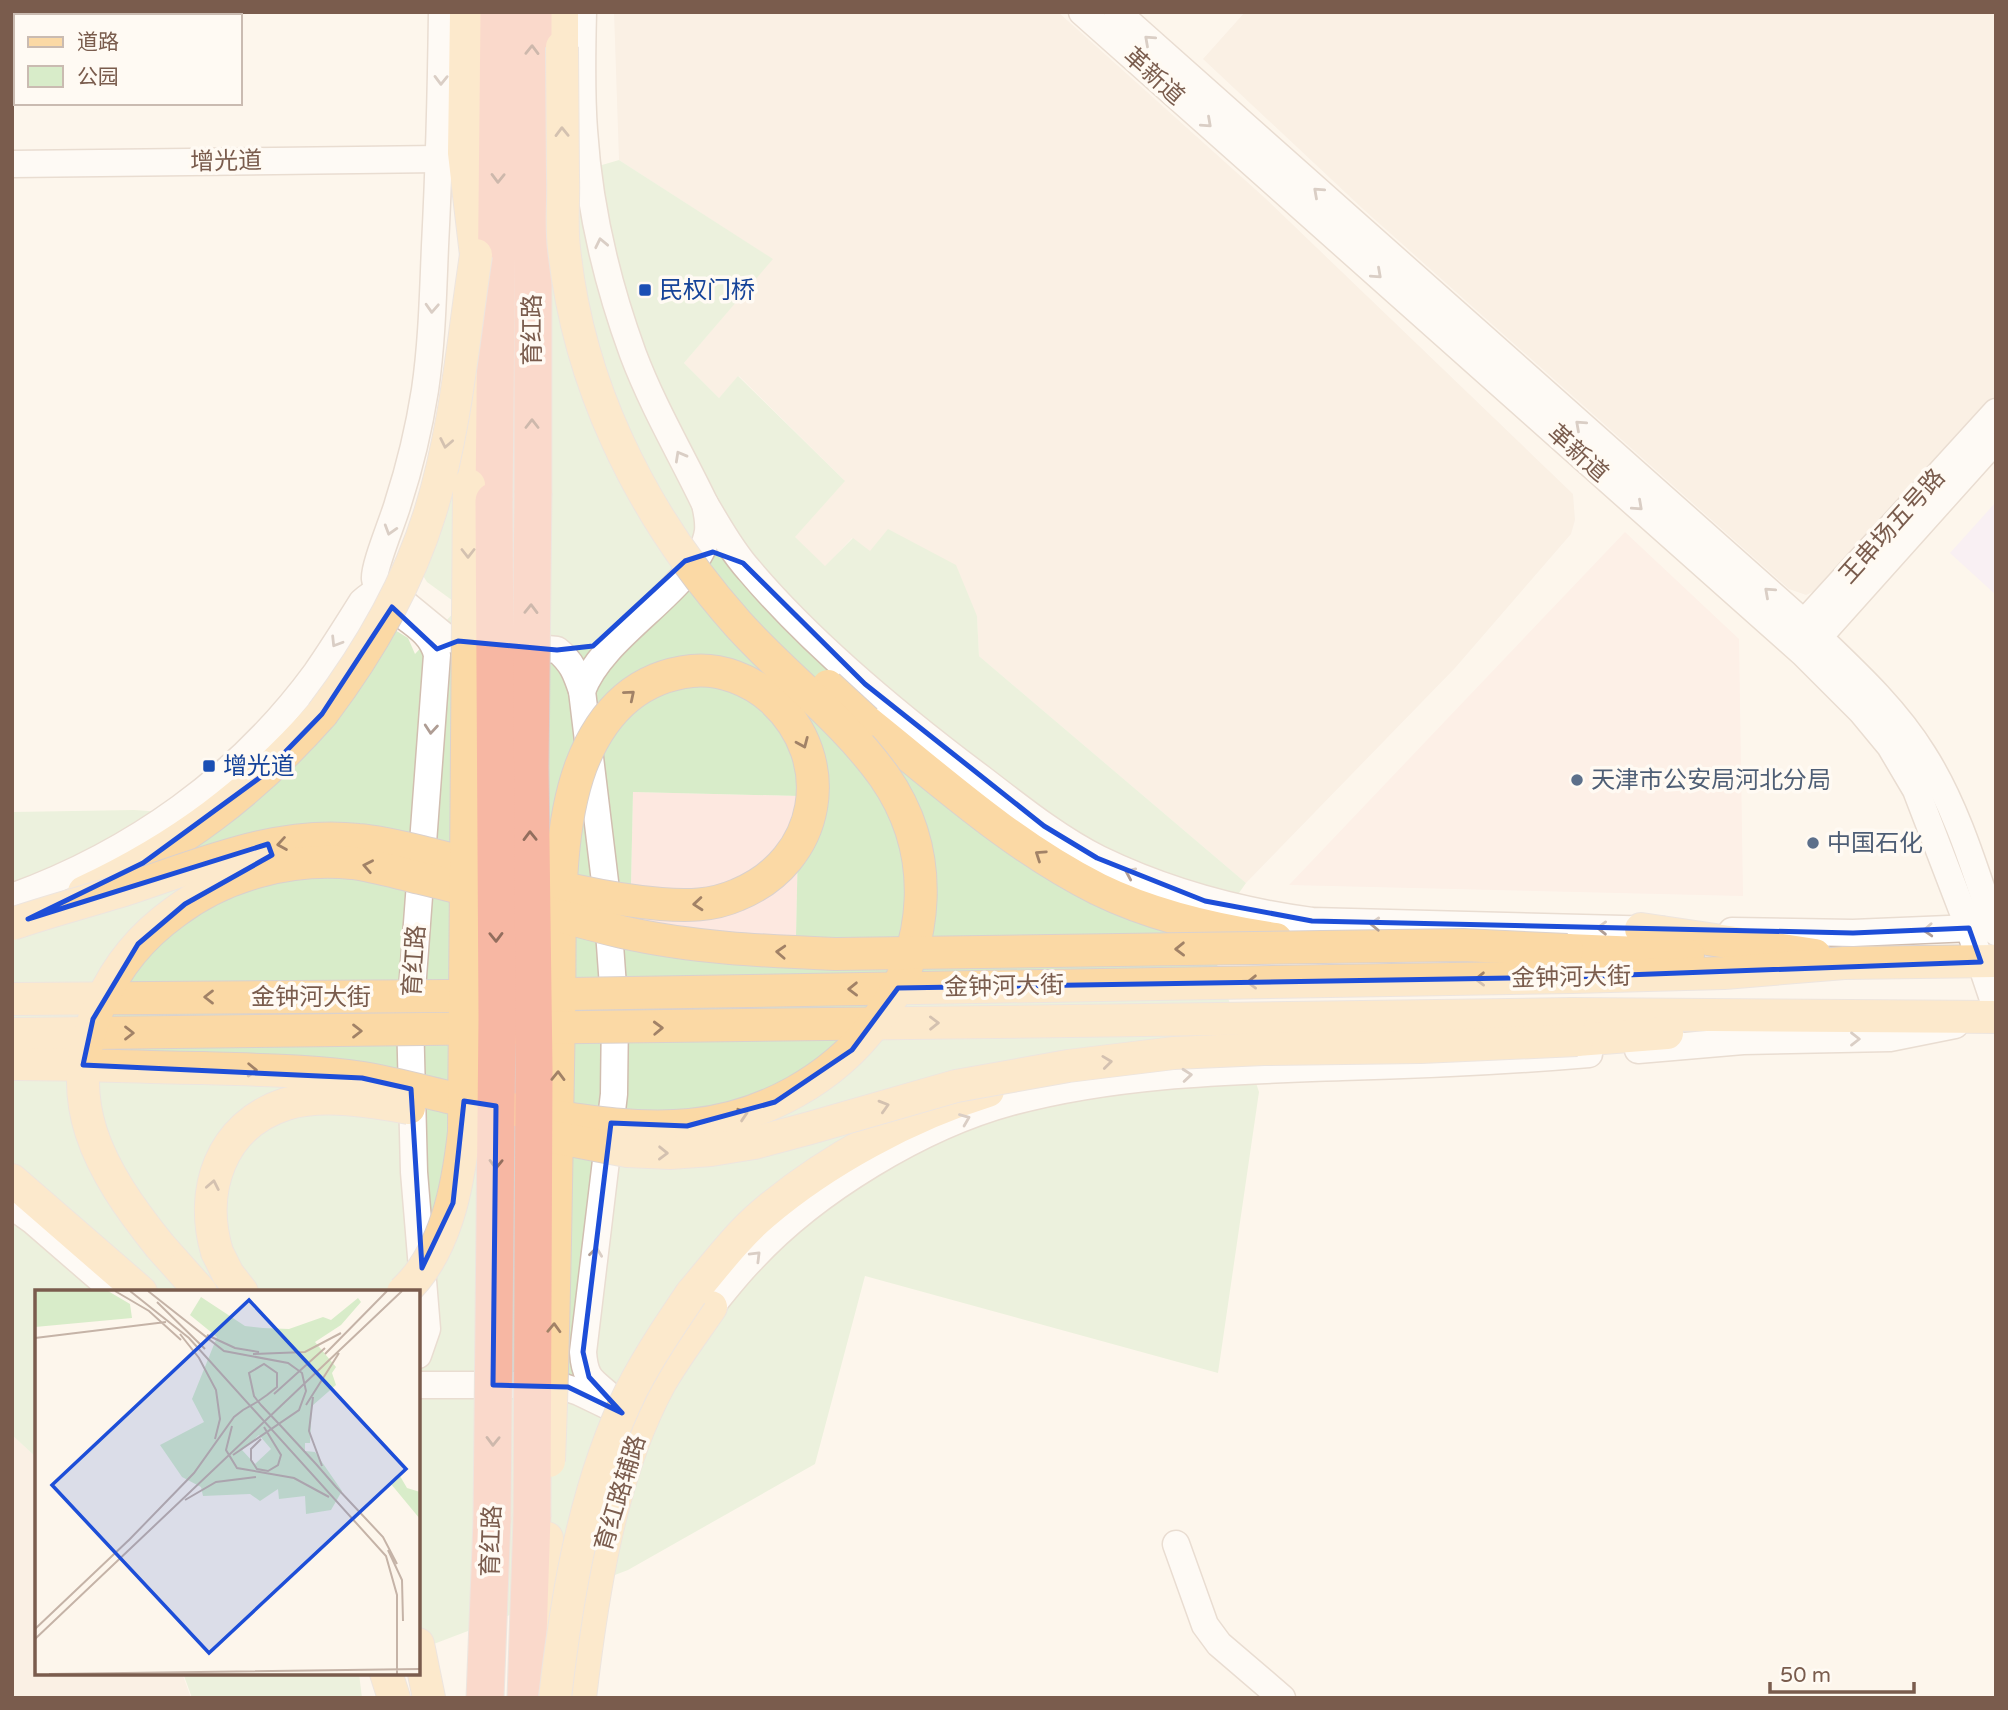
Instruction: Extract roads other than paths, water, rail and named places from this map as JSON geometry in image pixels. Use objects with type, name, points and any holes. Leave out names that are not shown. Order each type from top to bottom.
[{"type":"highway","name":"育红路","points":[[485,1698],[492,1520],[497,1018],[494,487],[499,12]]},
{"type":"highway","name":"育红路","points":[[526,1698],[532,1462],[534,1069],[530,767],[533,12]]},
{"type":"main road","points":[[405,1290],[424,1265],[439,1238],[453,1203],[464,1132],[469,485],[475,255],[464,153],[466,12]]},
{"type":"main road","points":[[12,1064],[257,1070],[362,1078],[470,1102],[578,1120],[640,1126],[687,1126],[747,1113],[800,1089],[852,1050],[867,1034],[903,978],[916,941],[921,897],[918,862],[899,801],[884,776],[860,747],[783,671],[716,599],[668,533],[640,488],[597,395],[577,329],[563,242],[562,12]]},
{"type":"main road","points":[[564,183],[574,239],[592,307],[614,381],[641,449],[675,514],[718,576],[761,625],[866,721],[993,823],[1061,869],[1099,889],[1183,921],[1234,933],[1361,946]]},
{"type":"main road","points":[[17,913],[144,863],[188,835],[228,806],[262,776],[303,735],[351,675],[394,602],[430,515],[439,484],[455,398],[475,255]]},
{"type":"main road","points":[[17,913],[228,855],[285,842],[331,839],[381,843],[450,859],[554,885],[566,888],[579,892],[622,900],[698,906],[721,901],[741,894],[776,871],[791,855],[810,819],[813,773],[801,735],[790,719],[762,690],[745,680],[702,670],[657,678],[641,686],[611,712],[598,731],[582,765],[572,798],[562,875],[562,888],[559,1032],[558,1058],[555,1296],[547,1518],[553,1698]]},
{"type":"main road","points":[[199,1290],[128,1206],[107,1172],[93,1141],[86,1111],[82,1082],[85,1047],[93,1019],[106,990],[138,944],[186,904],[220,884],[244,875],[285,866],[353,863],[648,937],[774,952],[836,954],[1463,945],[1570,963]]},
{"type":"main road","points":[[1641,929],[1785,949],[1844,963]]},
{"type":"main road","name":"金钟河大街","points":[[12,999],[447,996],[1570,963],[1724,973],[1844,963],[1989,962]]},
{"type":"main road","name":"金钟河大街","points":[[12,1034],[773,1025],[1575,1027],[1877,1016],[1996,1017]]},
{"type":"main road","points":[[241,1290],[222,1263],[211,1234],[209,1214],[215,1172],[231,1143],[242,1132],[269,1111],[288,1103],[340,1099],[382,1103],[474,1119],[627,1152],[670,1153],[754,1143],[956,1087],[1068,1066],[1174,1053],[1420,1047],[1575,1027]]},
{"type":"main road","points":[[553,1698],[576,1562],[596,1484],[637,1381],[663,1335],[698,1286],[761,1215],[830,1164],[861,1146],[959,1100],[1068,1066]]},
{"type":"main road","points":[[12,1180],[139,1290]]},
{"type":"main road","name":"育红路辅路","points":[[580,1698],[599,1562],[632,1449],[638,1408],[660,1383],[711,1307]]},
{"type":"main road","points":[[420,1654],[429,1698]]},
{"type":"main road","points":[[387,1675],[394,1698]]},
{"type":"main road","points":[[403,1675],[409,1698]]},
{"type":"street","points":[[17,913],[51,883],[134,840],[191,802],[238,761],[288,708],[315,674],[371,589],[410,463],[425,387],[440,159],[442,12]]},
{"type":"street","points":[[583,12],[584,131],[597,226],[607,272],[646,386],[705,504],[743,563]]},
{"type":"street","name":"革新道","points":[[1082,12],[1900,723],[1923,754],[1958,825],[1989,928],[1989,962],[1996,1008]]},
{"type":"street","name":"革新道","points":[[1117,12],[1804,639]]},
{"type":"street","name":"增光道","points":[[12,164],[440,159]]},
{"type":"street","name":"王串场五号路","points":[[1804,639],[1996,412]]},
{"type":"street","name":"王串场五号路","points":[[1804,639],[1996,439]]},
{"type":"street","points":[[582,691],[587,677],[606,652],[692,566],[708,533],[709,520],[705,504]]},
{"type":"street","points":[[371,589],[400,597],[448,639],[557,650],[593,646],[602,641],[685,561],[712,552],[729,555],[743,563]]},
{"type":"street","name":"金钟河大街","points":[[743,563],[784,608],[865,684],[919,730],[1044,826],[1097,858],[1154,884],[1205,901],[1259,914],[1312,921],[1853,933],[1989,928]]},
{"type":"street","name":"育红路","points":[[371,589],[429,637],[435,649],[437,663],[410,1017],[414,1172],[428,1329],[420,1350]]},
{"type":"street","points":[[437,663],[449,644],[458,641]]},
{"type":"street","points":[[557,650],[574,666],[582,691],[606,890],[615,1014],[614,1094],[585,1334],[584,1364],[597,1387],[613,1399],[638,1408]]},
{"type":"street","name":"金钟河大街","points":[[711,1307],[775,1237],[855,1175],[946,1126],[1010,1103],[1050,1093],[1134,1080],[1243,1071],[1509,1061],[1743,1041],[1890,1038],[1996,1017]]},
{"type":"street","points":[[12,1206],[113,1290]]},
{"type":"street","points":[[428,1329],[436,1363],[444,1373],[466,1385]]},
{"type":"street","points":[[542,1385],[565,1369],[576,1354],[585,1334]]},
{"type":"street","points":[[420,1385],[568,1387],[638,1408]]},
{"type":"street","points":[[1176,1544],[1205,1625],[1219,1644],[1282,1698]]},
{"type":"place","name":"民权门桥","points":[[645,290]]},
{"type":"place","name":"增光道","points":[[209,766]]},
{"type":"place","name":"天津市公安局河北分局","points":[[1577,780]]},
{"type":"place","name":"中国石化","points":[[1813,843]]}]
